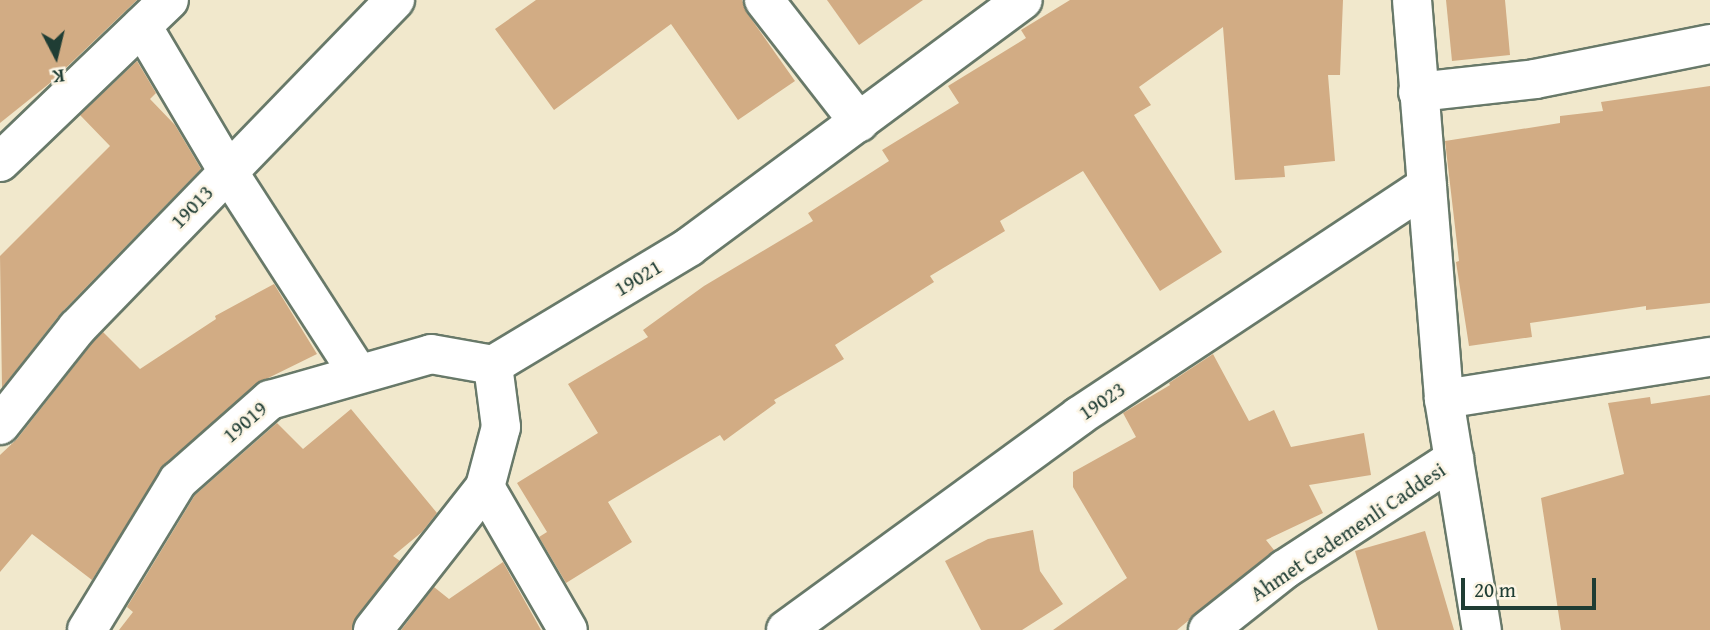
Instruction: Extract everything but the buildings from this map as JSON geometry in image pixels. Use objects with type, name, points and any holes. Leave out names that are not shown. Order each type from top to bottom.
[{"type":"street","points":[[0,162],[169,0]]},
{"type":"street","name":"19013","points":[[0,425],[77,328],[227,170],[396,0]]},
{"type":"street","points":[[764,0],[859,122]]},
{"type":"street","name":"19021","points":[[493,365],[690,247],[1023,0]]},
{"type":"street","points":[[1412,0],[1444,399],[1482,630]]},
{"type":"street","points":[[142,26],[227,170],[358,373]]},
{"type":"street","points":[[1418,92],[1535,79],[1710,44]]},
{"type":"street","name":"19023","points":[[786,630],[1079,416],[1427,186]]},
{"type":"street","name":"19019","points":[[87,630],[178,481],[271,400],[430,354],[493,365]]},
{"type":"street","points":[[1444,399],[1710,358]]},
{"type":"street","points":[[373,630],[485,487],[501,427],[493,365]]},
{"type":"street","name":"Ahmet Gedemenli Caddesi","points":[[1208,630],[1286,569],[1454,459]]},
{"type":"street","points":[[485,487],[568,630]]}]
